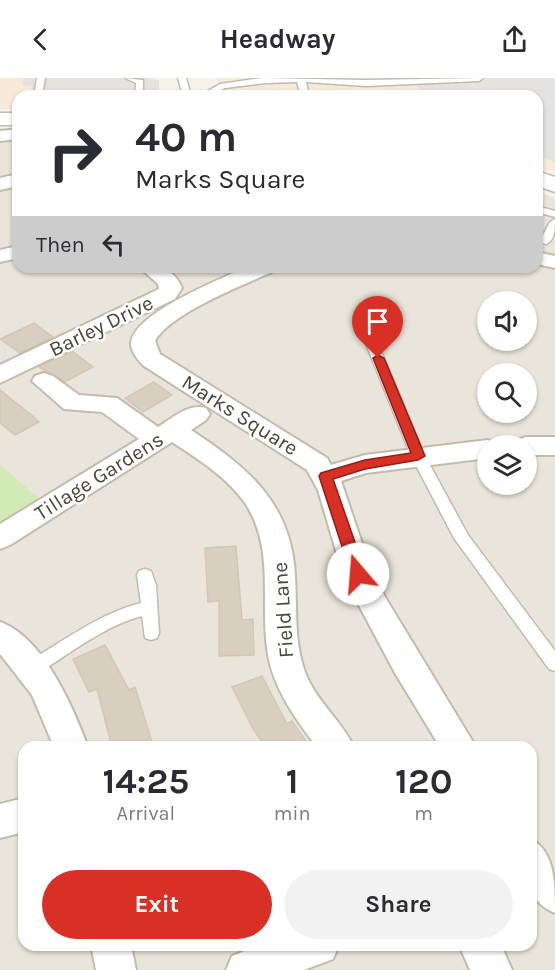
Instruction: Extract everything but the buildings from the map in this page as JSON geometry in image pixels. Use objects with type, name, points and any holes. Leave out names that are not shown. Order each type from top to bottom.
[{"type":"street","points":[[543,251],[555,262]]},
{"type":"street","name":"Barley Drive","points":[[0,375],[167,294],[171,288],[170,283],[158,273]]},
{"type":"street","name":"Marks Square","points":[[252,273],[159,321],[146,334],[144,347],[153,362],[310,458],[325,476]]},
{"type":"street","name":"Field Lane","points":[[44,381],[73,402],[108,405],[176,428],[236,475],[256,498],[280,554],[282,586],[280,620],[286,665],[304,699],[333,741]]},
{"type":"street","name":"Tillage Gardens","points":[[0,538],[176,428]]},
{"type":"street","points":[[537,446],[555,446]]},
{"type":"street","points":[[455,741],[411,674],[358,574],[325,476],[365,464],[477,450]]},
{"type":"street","points":[[0,635],[32,668],[54,704],[69,741]]},
{"type":"street","points":[[0,821],[18,816]]},
{"type":"street","points":[[537,866],[555,894]]},
{"type":"street","points":[[112,951],[116,970]]},
{"type":"street","points":[[246,970],[301,951]]},
{"type":"street","points":[[482,951],[492,970]]},
{"type":"lane","points":[[129,78],[140,82],[139,90]]},
{"type":"lane","points":[[220,78],[254,81]]},
{"type":"lane","points":[[216,90],[223,86],[266,80],[381,82],[479,78]]},
{"type":"lane","points":[[265,90],[266,80]]},
{"type":"lane","points":[[204,81],[207,90]]},
{"type":"lane","points":[[381,82],[384,90]]},
{"type":"lane","points":[[543,245],[555,222]]},
{"type":"lane","points":[[370,339],[418,456],[462,538],[555,664]]},
{"type":"lane","points":[[145,575],[148,585],[151,633]]},
{"type":"lane","points":[[32,668],[106,622],[131,611],[148,608]]},
{"type":"shaded area","points":[[0,78],[156,78],[158,90],[12,90],[12,109],[0,109]]},
{"type":"shaded area","points":[[23,78],[152,78],[150,80],[159,80],[159,90],[32,90],[32,86],[22,86]]},
{"type":"shaded area","points":[[217,78],[555,78],[555,172],[543,169],[543,90],[220,90]]},
{"type":"shaded area","points":[[456,78],[555,78],[555,162],[543,158],[543,90],[420,90],[414,81]]},
{"type":"shaded area","points":[[12,131],[12,273],[543,273],[543,193],[555,198],[555,970],[0,970],[0,132]]},
{"type":"green space","points":[[0,465],[49,507],[0,536]]},
{"type":"route","points":[[358,574],[332,489],[325,476],[365,464],[418,456],[378,358]]}]
